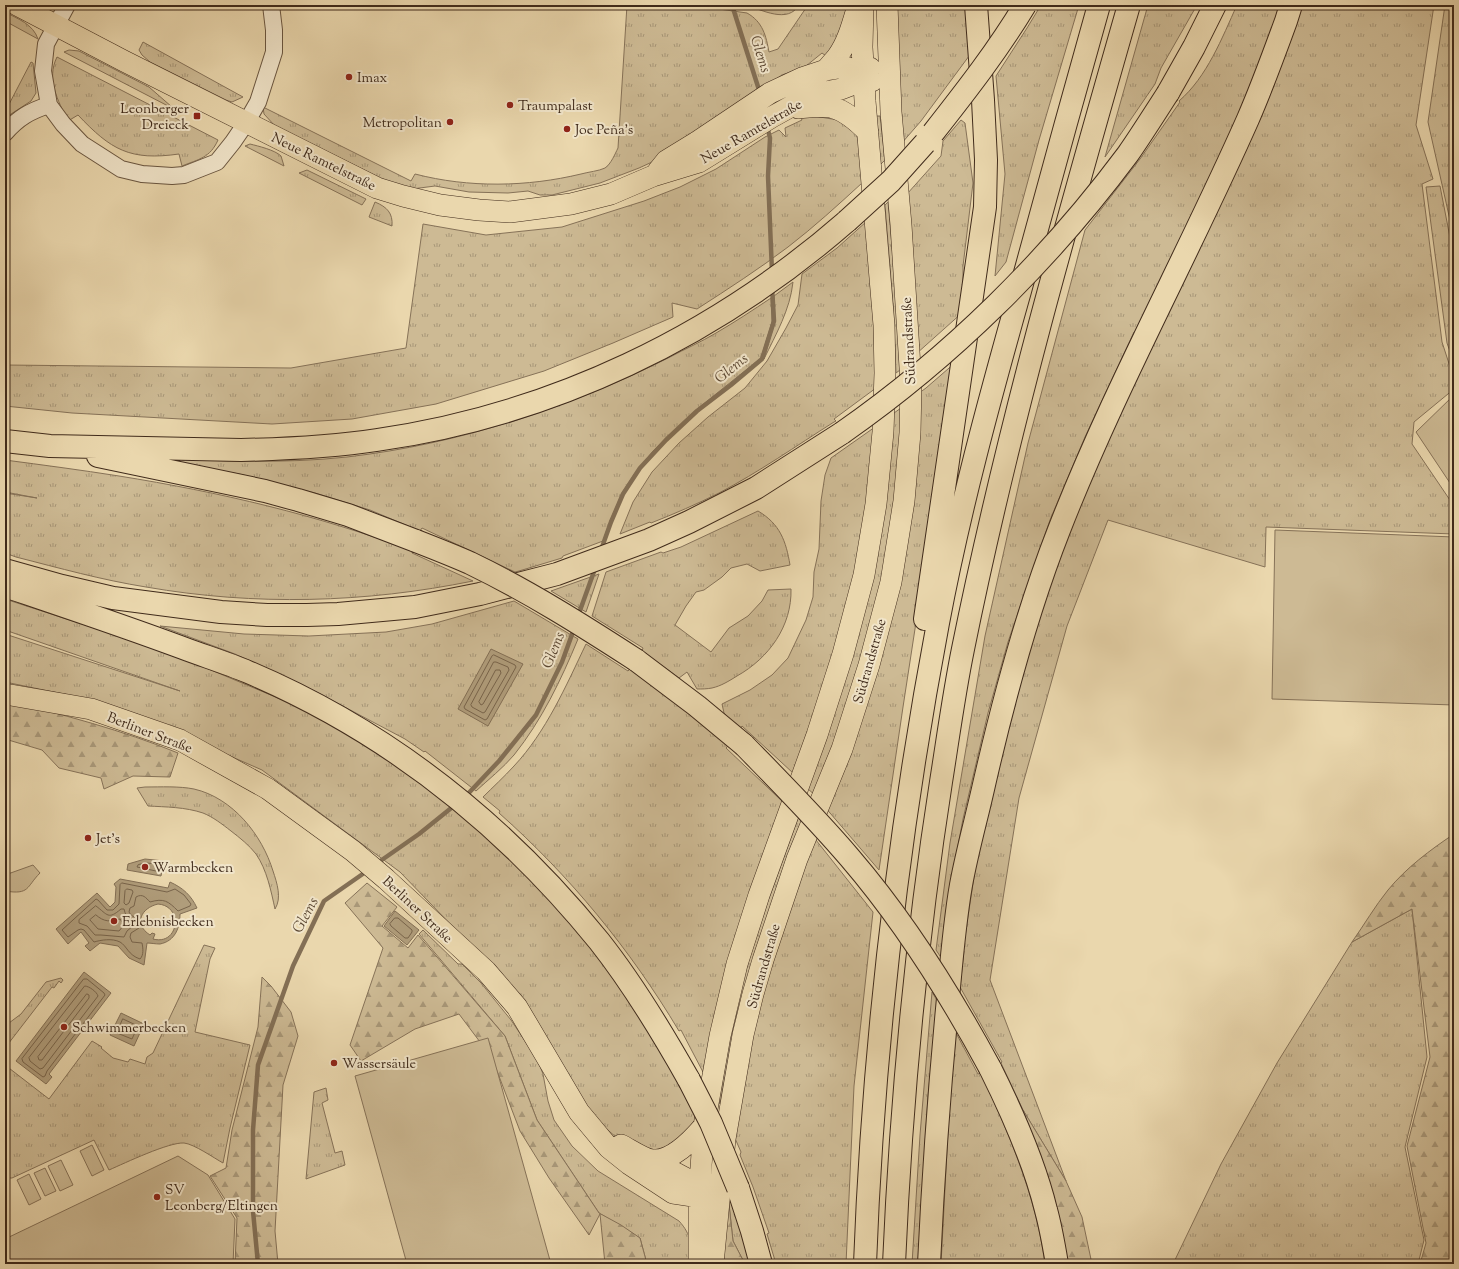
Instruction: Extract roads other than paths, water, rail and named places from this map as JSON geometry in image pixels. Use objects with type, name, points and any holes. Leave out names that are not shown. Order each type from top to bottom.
[{"type":"highway","points":[[919,733],[917,668],[985,207],[986,152],[976,5]]},
{"type":"highway","points":[[5,441],[50,446],[226,450],[339,445],[377,440],[460,424],[534,403],[580,386],[642,358],[708,323],[747,299],[780,276],[829,237],[891,180],[929,138],[983,70],[1025,5]]},
{"type":"highway","points":[[865,1264],[867,1207],[878,1048],[898,864],[938,622],[992,389],[1099,5]]},
{"type":"highway","points":[[894,1264],[907,1051],[918,948],[931,849],[963,650],[1023,387],[1129,5]]},
{"type":"highway","points":[[5,570],[113,598],[221,612],[275,615],[338,614],[416,607],[480,594],[557,574],[648,540],[689,522],[756,488],[842,432],[892,397],[948,349],[1031,269],[1079,216],[1129,152],[1168,93],[1216,5]]},
{"type":"highway","points":[[929,1264],[934,1162],[941,1068],[961,886],[992,750],[1019,647],[1058,533],[1090,455],[1123,380],[1216,189],[1250,115],[1291,5]]},
{"type":"highway","points":[[50,446],[278,494],[348,515],[416,541],[470,563],[562,613],[636,660],[697,706],[744,746],[812,816],[851,859],[884,900],[945,989],[990,1068],[1008,1104],[1037,1178],[1046,1210],[1056,1264]]},
{"type":"highway","points":[[5,586],[100,618],[248,672],[301,697],[351,724],[415,765],[456,796],[488,824],[545,879],[599,942],[638,996],[665,1037],[711,1123],[719,1193],[752,1231],[761,1264]]},
{"type":"main road","name":"Neue Ramtelstraße","points":[[17,5],[246,123],[377,188],[440,205],[510,212],[571,204],[612,194],[653,176],[699,162],[749,130],[808,98],[854,84],[864,75],[859,71],[845,67],[826,70],[784,85],[698,142],[666,161],[653,176]]},
{"type":"main road","points":[[826,70],[837,57],[845,42],[851,29],[858,5]]},
{"type":"main road","name":"Südrandstraße","points":[[699,1264],[719,1193],[703,1156],[704,1126],[720,1036],[737,964],[759,895],[817,735],[843,654],[864,575],[876,504],[883,432],[885,373],[884,324],[864,75],[862,5]]},
{"type":"main road","name":"Südrandstraße","points":[[713,1264],[719,1193],[729,1111],[744,1035],[754,994],[763,960],[794,867],[842,749],[870,665],[891,582],[904,501],[910,434],[911,383],[901,225],[891,112],[887,5]]},
{"type":"main road","points":[[888,39],[878,61],[864,75],[887,96],[891,112]]},
{"type":"main road","points":[[788,109],[822,106],[834,108],[858,123],[868,132]]},
{"type":"main road","name":"Berliner Straße","points":[[5,694],[91,709],[180,740],[268,789],[353,851],[386,879],[486,971],[515,1005],[544,1050],[561,1083],[579,1112],[609,1148],[629,1164],[674,1193],[719,1193]]},
{"type":"main road","points":[[651,1160],[662,1159],[685,1147],[704,1126]]},
{"type":"main road","points":[[596,1132],[687,1179],[719,1193]]},
{"type":"street","points":[[68,5],[46,44],[43,71],[49,105],[63,124],[82,144],[121,169],[142,174],[172,176],[184,174],[217,162],[246,123],[258,102],[274,52],[274,30],[271,5]]},
{"type":"street","points":[[5,133],[20,118],[49,105]]},
{"type":"water","points":[[491,649],[523,664],[488,726],[458,709]]},
{"type":"water","name":"Warmbecken","points":[[145,859],[164,861],[161,876],[127,870],[128,864]]},
{"type":"water","name":"Erlebnisbecken","points":[[120,879],[168,888],[170,882],[186,892],[197,908],[180,914],[178,929],[169,940],[160,944],[147,943],[144,965],[129,958],[118,946],[100,943],[90,951],[85,946],[89,943],[81,932],[68,944],[56,929],[97,893],[110,907],[115,902],[116,887],[114,884]],"holes":[[[158,904],[166,906],[172,911],[175,918],[173,932],[162,940],[153,939],[155,934],[152,933],[150,935],[145,931],[142,926],[141,917],[147,909],[152,906]]]},
{"type":"water","points":[[395,911],[419,930],[407,945],[384,926]]},
{"type":"water","name":"Schwimmerbecken","points":[[84,972],[111,993],[49,1074],[52,1077],[46,1084],[16,1061]]},
{"type":"water","points":[[121,1013],[144,1024],[134,1046],[110,1035]]},
{"type":"waterway","name":"Glems","points":[[732,5],[760,93]]},
{"type":"waterway","name":"Glems","points":[[767,126],[770,138],[768,176],[772,272]]},
{"type":"waterway","name":"Glems","points":[[601,550],[623,494],[640,468],[666,440],[697,411],[762,359],[774,321],[772,287]]},
{"type":"waterway","name":"Glems","points":[[578,616],[596,566]]},
{"type":"waterway","name":"Glems","points":[[464,798],[499,761],[536,715],[562,662],[574,629]]},
{"type":"waterway","name":"Glems","points":[[376,864],[419,834],[455,805]]},
{"type":"waterway","name":"Glems","points":[[258,1264],[253,1211],[253,1130],[258,1065],[293,966],[324,901],[367,871]]},
{"type":"place","name":"Imax","points":[[349,77]]},
{"type":"place","name":"Traumpalast","points":[[510,105]]},
{"type":"place","name":"Leonberger Dreieck","points":[[197,116]]},
{"type":"place","name":"Metropolitan","points":[[450,122]]},
{"type":"place","name":"Joe Peña’s","points":[[567,129]]},
{"type":"place","name":"Jet's","points":[[88,838]]},
{"type":"place","name":"Warmbecken","points":[[145,867]]},
{"type":"place","name":"Erlebnisbecken","points":[[114,921]]},
{"type":"place","name":"Schwimmerbecken","points":[[64,1027]]},
{"type":"place","name":"Wassersäule","points":[[334,1063]]},
{"type":"place","name":"SV Leonberg/Eltingen","points":[[157,1197]]}]
